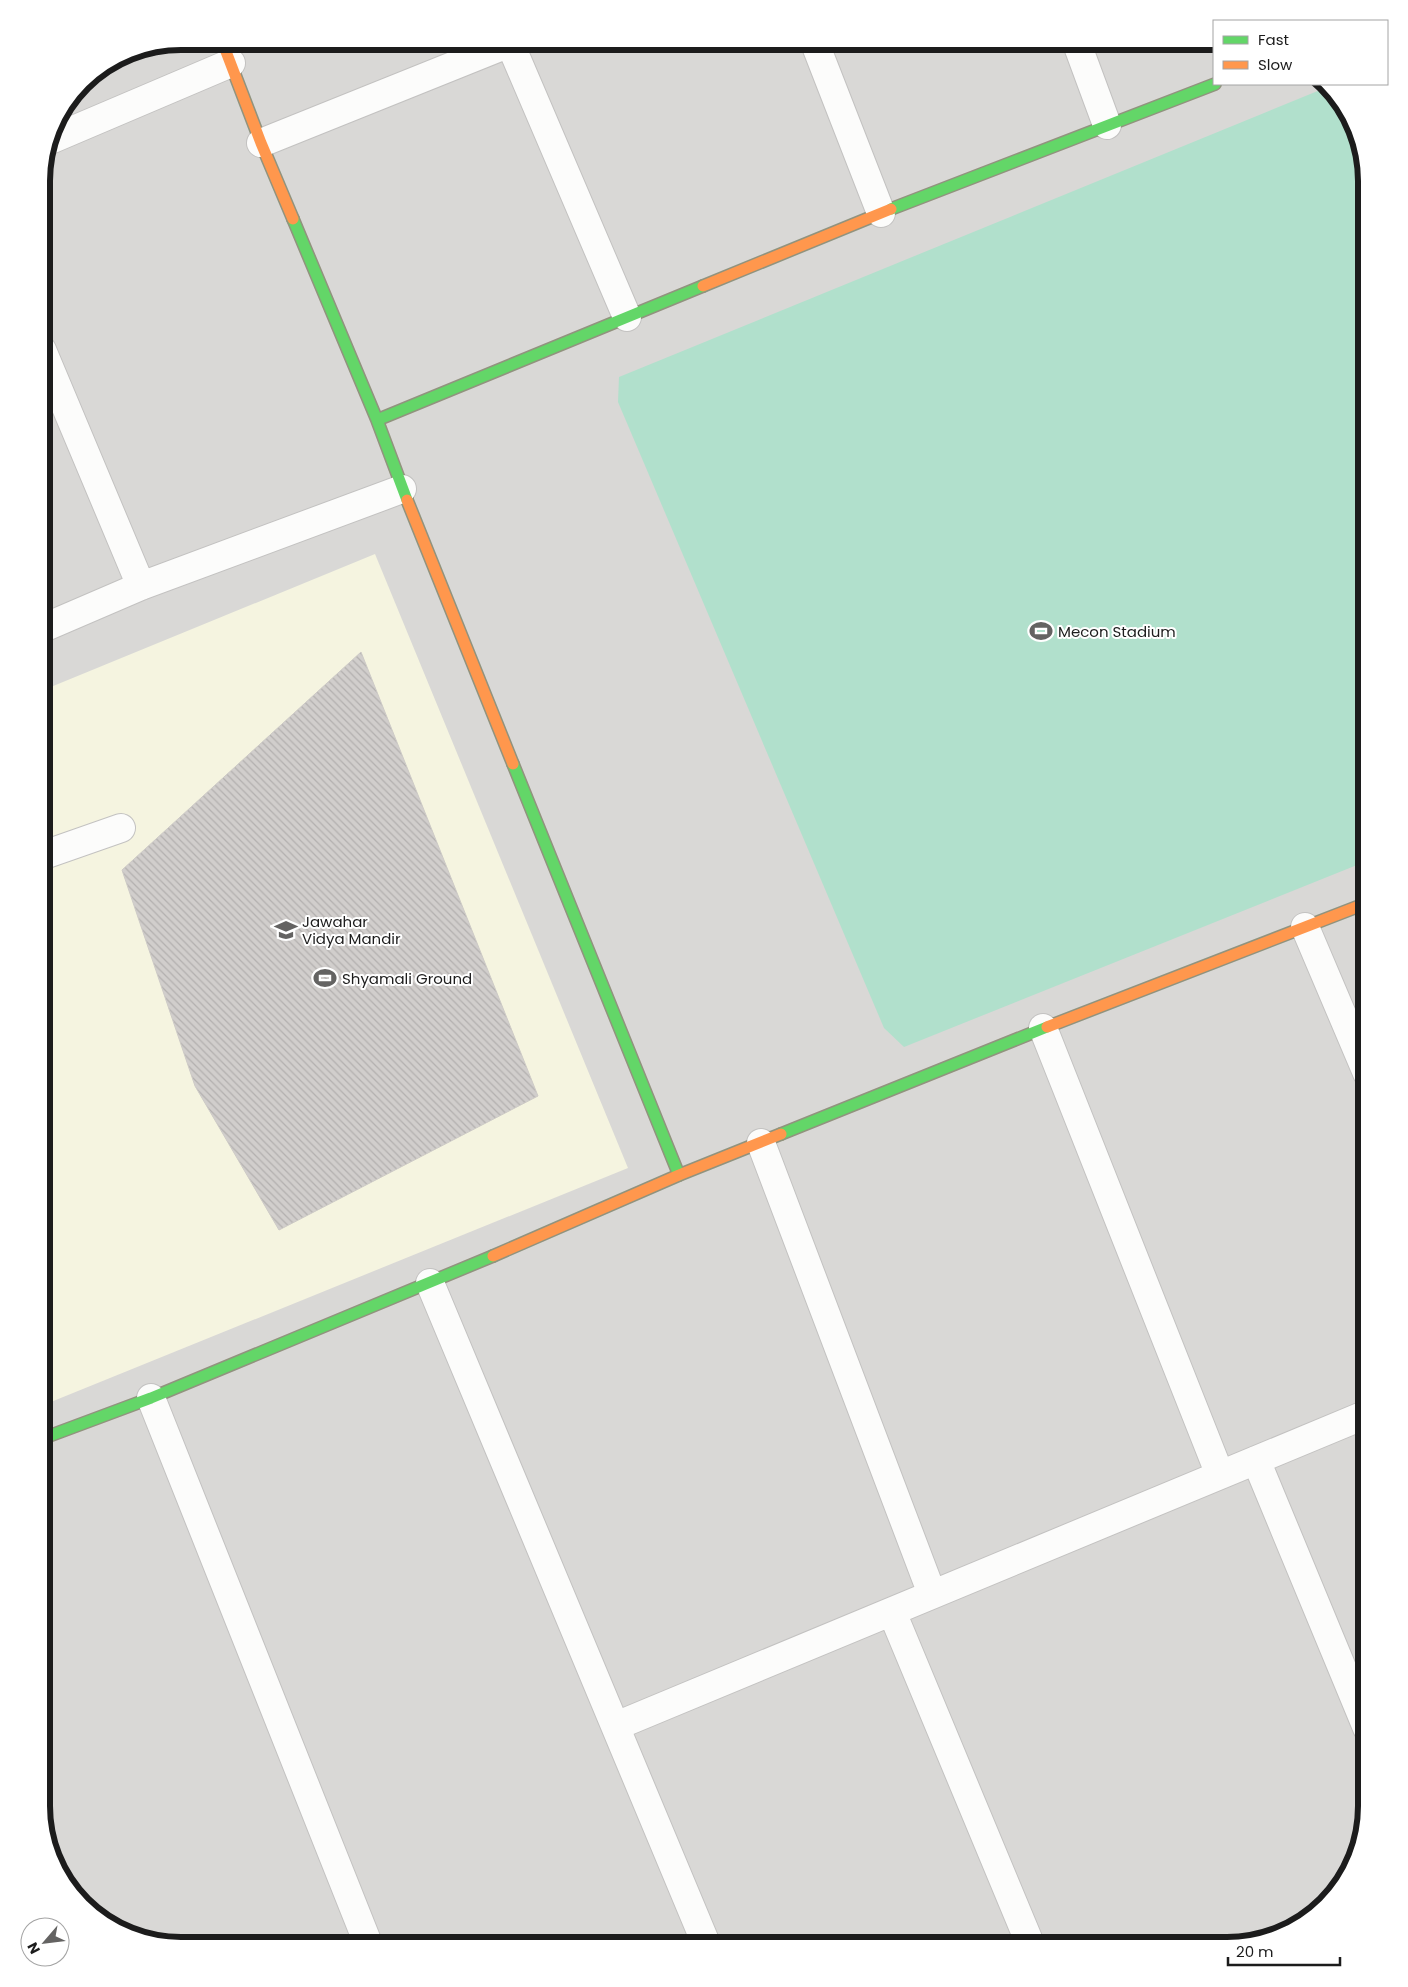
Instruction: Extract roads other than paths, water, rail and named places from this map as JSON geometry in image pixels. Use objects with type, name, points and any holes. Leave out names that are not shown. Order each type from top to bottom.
[{"type":"street","points":[[261,143],[491,50]]},
{"type":"street","points":[[514,50],[627,317]]},
{"type":"street","points":[[818,50],[881,213]]},
{"type":"street","points":[[1079,50],[1107,125]]},
{"type":"street","points":[[58,136],[226,52],[261,143],[377,420],[402,489],[679,1175]]},
{"type":"street","points":[[377,420],[881,213],[1213,85]]},
{"type":"street","points":[[50,369],[141,586]]},
{"type":"street","points":[[50,626],[141,586],[402,489]]},
{"type":"street","points":[[50,853],[121,828]]},
{"type":"street","points":[[50,1437],[151,1398],[430,1283],[679,1175],[1043,1028],[1358,906]]},
{"type":"street","points":[[1305,927],[1358,1053]]},
{"type":"street","points":[[1043,1028],[1220,1475]]},
{"type":"street","points":[[761,1143],[932,1594]]},
{"type":"street","points":[[430,1283],[703,1937]]},
{"type":"street","points":[[151,1398],[365,1937]]},
{"type":"street","points":[[616,1726],[1358,1418]]},
{"type":"street","points":[[1256,1460],[1358,1706]]},
{"type":"street","points":[[892,1612],[1027,1937]]},
{"type":"place","name":"Mecon Stadium","points":[[1041,631]]},
{"type":"place","name":"Jawahar Vidya Mandir","points":[[286,930]]},
{"type":"place","name":"Shyamali Ground","points":[[325,978]]}]
